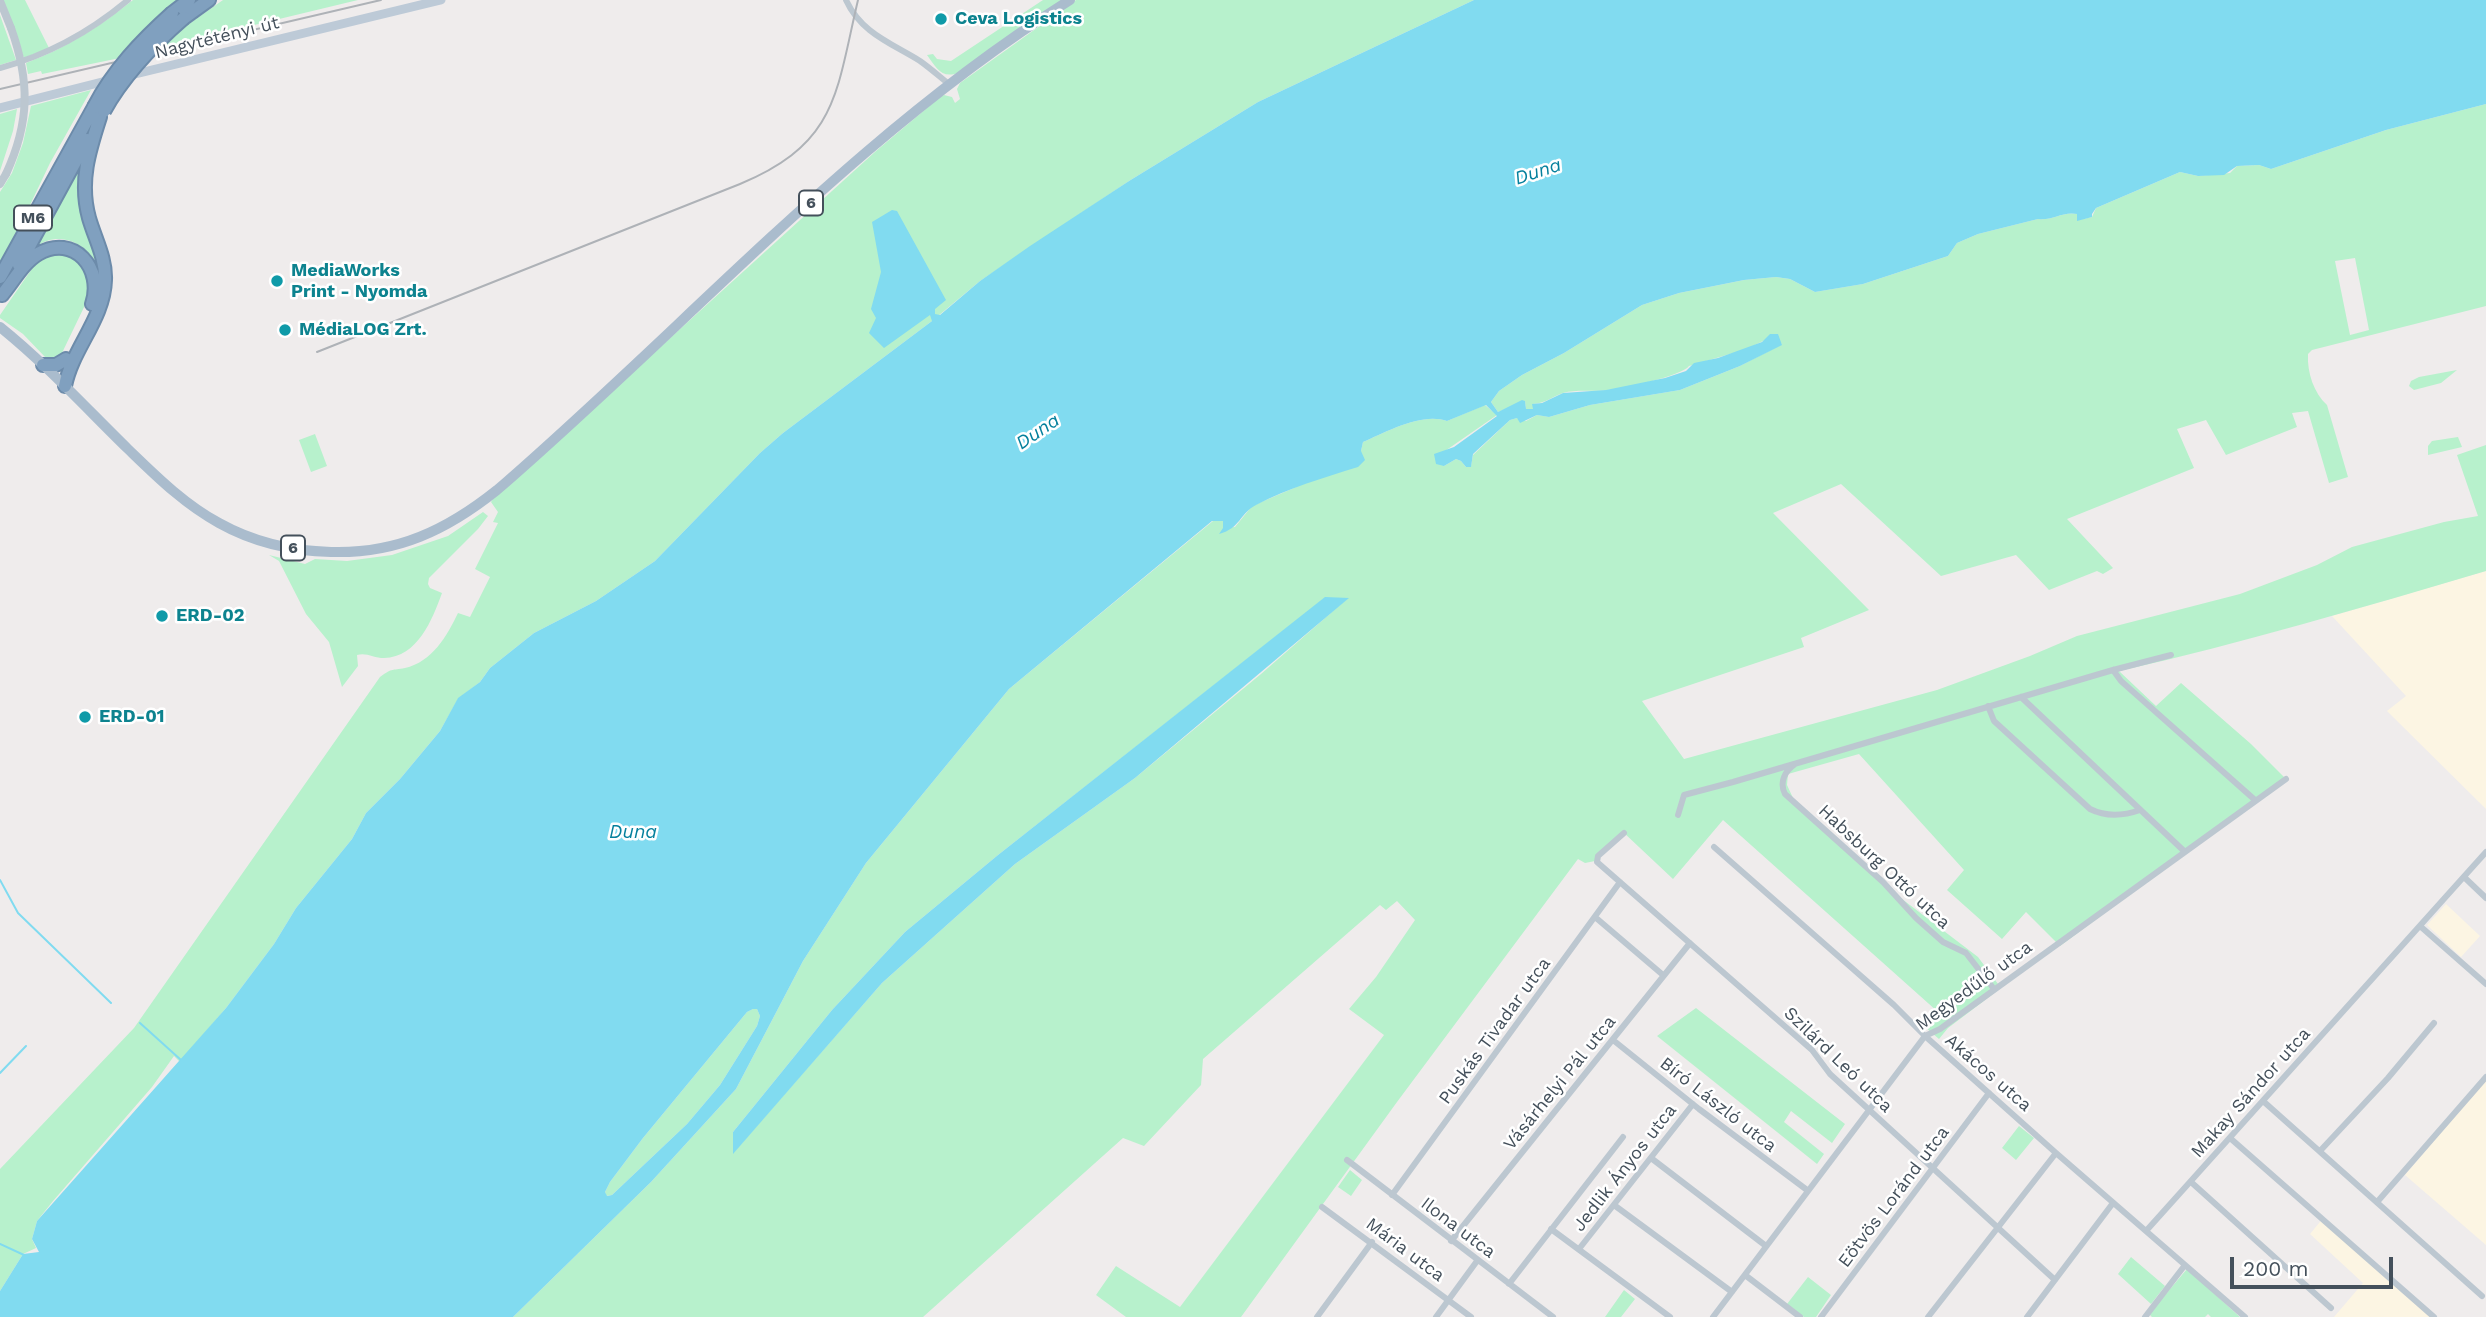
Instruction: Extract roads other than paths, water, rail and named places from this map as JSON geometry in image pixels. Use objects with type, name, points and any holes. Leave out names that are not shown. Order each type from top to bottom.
[{"type":"highway","name":"M6","points":[[178,16],[189,0]]},
{"type":"highway","name":"M6","points":[[1,297],[99,112],[115,73],[145,38],[208,0]]},
{"type":"highway","name":"M6","points":[[0,277],[99,112]]},
{"type":"highway","points":[[68,364],[100,303],[105,285],[103,258],[89,217],[85,190],[86,163],[99,112]]},
{"type":"highway","points":[[1,297],[30,260],[43,251],[66,250],[78,254],[86,261],[93,273],[94,296],[61,383]]},
{"type":"highway","points":[[44,365],[68,364]]},
{"type":"main road","name":"Nagytétényi út","points":[[0,108],[441,0]]},
{"type":"main road","name":"6","points":[[0,327],[44,365],[174,492],[219,523],[250,537],[311,552],[347,553],[384,548],[422,537],[458,519],[510,479],[880,142],[950,85],[1070,0]]},
{"type":"street","points":[[0,68],[55,48],[91,28],[128,0]]},
{"type":"street","points":[[846,0],[854,17],[867,29],[922,63],[950,85]]},
{"type":"street","points":[[0,1],[21,60],[26,99],[18,143],[0,184]]},
{"type":"street","points":[[1678,815],[1684,795],[2171,655]]},
{"type":"street","points":[[2113,670],[2121,681],[2255,800]]},
{"type":"street","points":[[2021,697],[2184,850]]},
{"type":"street","points":[[1988,706],[1992,719],[2090,809],[2101,814],[2117,815],[2140,810]]},
{"type":"street","name":"Habsburg Ottó utca","points":[[1803,760],[1786,772],[1782,782],[1785,794],[1883,882],[1916,918],[1943,942],[1966,953],[1994,989]]},
{"type":"street","name":"Megyedűlő utca","points":[[1713,1317],[1925,1036],[1940,1029],[2184,850],[2286,779]]},
{"type":"street","name":"Szilárd Leó utca","points":[[1623,834],[1598,856],[1597,862],[1812,1050],[1821,1065],[2055,1280]]},
{"type":"street","name":"Akácos utca","points":[[1714,847],[1894,1005],[2056,1153],[2245,1317]]},
{"type":"street","name":"Makay Sándor utca","points":[[2146,1231],[2486,852]]},
{"type":"street","points":[[2463,877],[2486,898]]},
{"type":"street","name":"Puskás Tivadar utca","points":[[1392,1195],[1620,883]]},
{"type":"street","points":[[1595,916],[1663,975]]},
{"type":"street","points":[[2420,926],[2486,984]]},
{"type":"street","name":"Vásárhelyi Pál utca","points":[[1451,1241],[1690,943]]},
{"type":"street","points":[[2320,1151],[2388,1078],[2434,1023]]},
{"type":"street","name":"Bíró László utca","points":[[1613,1040],[1807,1190]]},
{"type":"street","points":[[2378,1201],[2486,1077]]},
{"type":"street","name":"Eötvös Loránd utca","points":[[1821,1317],[1989,1093]]},
{"type":"street","points":[[2263,1101],[2483,1296]]},
{"type":"street","name":"Jedlik Ányos utca","points":[[1579,1249],[1693,1104]]},
{"type":"street","points":[[1509,1284],[1623,1137]]},
{"type":"street","points":[[2231,1138],[2434,1317]]},
{"type":"street","points":[[1928,1317],[2056,1153]]},
{"type":"street","points":[[1651,1158],[1766,1246]]},
{"type":"street","name":"Ilona utca","points":[[1347,1160],[1553,1317]]},
{"type":"street","points":[[2191,1182],[2331,1308]]},
{"type":"street","points":[[2027,1317],[2113,1203]]},
{"type":"street","points":[[1614,1205],[1732,1292]]},
{"type":"street","name":"Mária utca","points":[[1322,1207],[1471,1317]]},
{"type":"street","points":[[1551,1229],[1670,1317]]},
{"type":"street","points":[[1317,1317],[1372,1242]]},
{"type":"street","points":[[1436,1317],[1477,1261]]},
{"type":"street","points":[[2145,1317],[2185,1265]]},
{"type":"street","points":[[1745,1275],[1800,1317]]},
{"type":"water","name":"Duna","points":[[1474,0],[2486,0],[2486,104],[2386,130],[2271,169],[2259,165],[2237,166],[2224,175],[2198,176],[2180,172],[2096,208],[2092,217],[2077,221],[2077,214],[2067,214],[1978,234],[1957,243],[1948,256],[1863,284],[1815,292],[1790,279],[1776,277],[1744,280],[1679,293],[1642,305],[1564,353],[1522,375],[1499,391],[1491,402],[1498,412],[1522,400],[1525,401],[1526,409],[1533,409],[1532,404],[1542,403],[1563,393],[1606,390],[1665,378],[1686,371],[1694,363],[1718,358],[1762,342],[1770,334],[1778,334],[1782,345],[1740,366],[1680,390],[1590,405],[1549,417],[1537,415],[1520,423],[1517,418],[1510,420],[1473,454],[1471,467],[1466,467],[1456,459],[1444,466],[1436,464],[1434,454],[1454,447],[1497,416],[1486,405],[1447,421],[1427,419],[1404,424],[1363,442],[1361,451],[1365,460],[1358,467],[1268,499],[1246,512],[1232,528],[1219,534],[1223,521],[1212,521],[1009,689],[866,863],[803,961],[736,1089],[651,1182],[513,1317],[0,1317],[0,1291],[23,1254],[39,1252],[32,1239],[37,1221],[226,1008],[274,944],[296,908],[352,839],[366,813],[400,779],[440,731],[458,698],[480,682],[490,668],[534,633],[596,601],[655,561],[760,453],[783,433],[932,321],[930,315],[884,348],[869,333],[876,318],[871,309],[881,272],[872,222],[892,210],[897,211],[946,300],[935,309],[935,314],[940,315],[980,281],[1030,246],[1258,102]],"holes":[[[757,1009],[760,1016],[757,1026],[720,1085],[687,1124],[612,1195],[607,1196],[605,1192],[610,1182],[643,1138],[747,1012]]]},
{"type":"water","points":[[1325,597],[1349,598],[1135,778],[1015,864],[882,983],[733,1154],[733,1132],[832,1010],[905,932],[998,855]]},
{"type":"waterway","points":[[0,880],[18,913],[111,1003]]},
{"type":"waterway","points":[[140,1023],[181,1060]]},
{"type":"waterway","points":[[0,1073],[26,1046]]},
{"type":"waterway","points":[[0,1244],[24,1255]]},
{"type":"railway","points":[[0,89],[381,0]]},
{"type":"railway","points":[[317,352],[740,184],[772,168],[797,151],[815,132],[828,111],[837,88],[858,0]]},
{"type":"place","name":"Ceva Logistics","points":[[941,19]]},
{"type":"place","name":"MediaWorks Print - Nyomda","points":[[277,281]]},
{"type":"place","name":"MédiaLOG Zrt.","points":[[285,330]]},
{"type":"place","name":"ERD-02","points":[[162,616]]},
{"type":"place","name":"ERD-01","points":[[85,717]]}]
